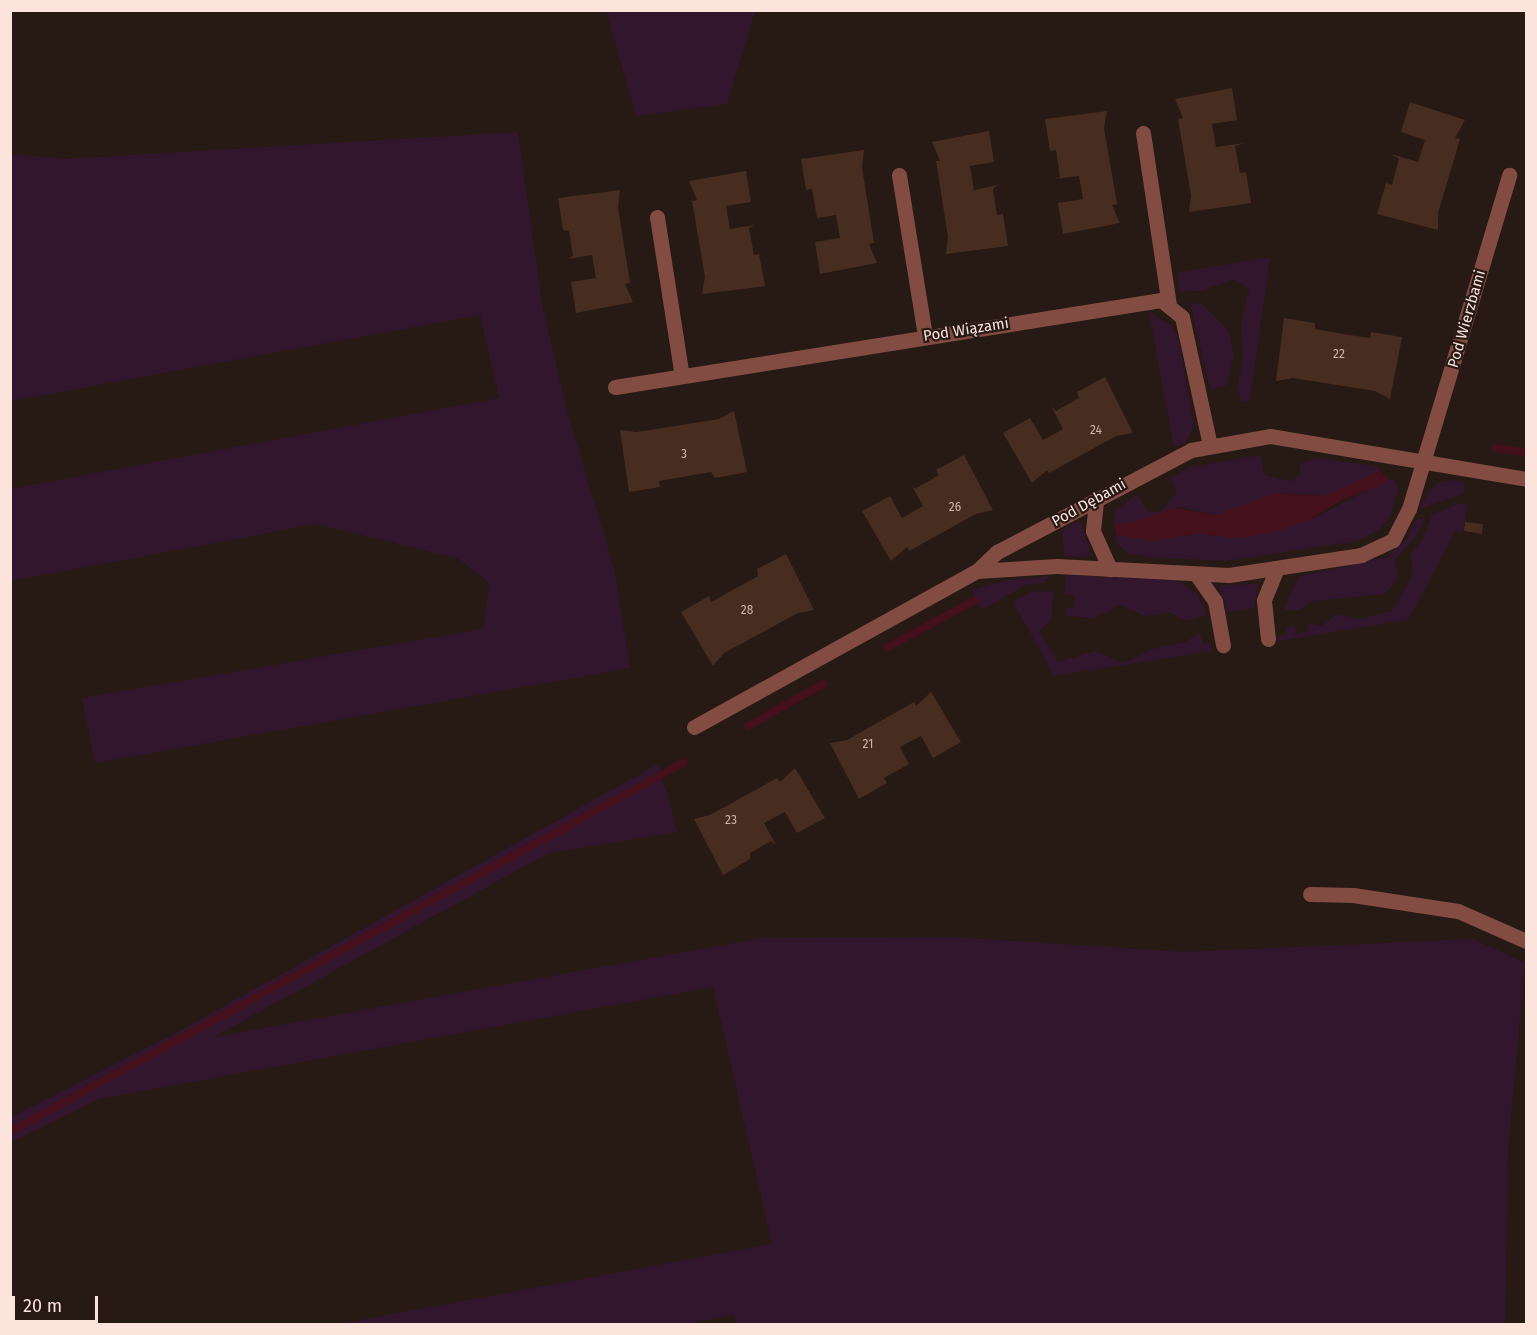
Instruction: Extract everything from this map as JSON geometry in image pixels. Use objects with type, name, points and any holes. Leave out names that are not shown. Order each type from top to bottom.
[{"type":"street","points":[[1143,133],[1169,304],[1182,318],[1209,446]]},
{"type":"street","points":[[899,175],[925,336]]},
{"type":"street","name":"Pod Wierzbami","points":[[977,571],[1057,567],[1196,574],[1276,570],[1361,555],[1393,540],[1410,509],[1509,175]]},
{"type":"street","points":[[657,217],[682,376]]},
{"type":"street","name":"Pod Wiązami","points":[[615,387],[1151,300],[1169,304]]},
{"type":"street","name":"Pod Dębami","points":[[694,727],[977,571],[997,552],[1096,502],[1169,459],[1209,446],[1270,436],[1527,479]]},
{"type":"street","points":[[1096,502],[1094,531],[1110,569]]},
{"type":"street","points":[[1268,639],[1264,600],[1276,570]]},
{"type":"street","points":[[1196,574],[1215,601],[1223,645]]},
{"type":"street","points":[[1310,894],[1353,895],[1458,911],[1527,941]]},
{"type":"shaded area","points":[[606,11],[755,11],[727,104],[636,116]]},
{"type":"shaded area","points":[[518,132],[542,304],[568,415],[614,568],[630,668],[95,763],[82,698],[483,629],[489,583],[459,559],[316,524],[11,581],[11,489],[499,398],[480,315],[11,401],[11,154],[64,159]]},
{"type":"shaded area","points":[[1270,257],[1250,400],[1242,402],[1237,389],[1243,358],[1241,325],[1249,289],[1234,279],[1201,291],[1180,292],[1177,273]]},
{"type":"shaded area","points":[[1190,303],[1202,304],[1229,331],[1234,356],[1226,386],[1210,390]]},
{"type":"shaded area","points":[[1149,313],[1172,325],[1179,342],[1194,425],[1187,441],[1174,448]]},
{"type":"shaded area","points":[[1261,455],[1263,474],[1283,480],[1291,481],[1301,474],[1299,464],[1316,458],[1376,466],[1380,471],[1325,496],[1283,493],[1217,515],[1180,507],[1134,522],[1114,524],[1115,510],[1138,494],[1147,511],[1161,512],[1177,492],[1170,478],[1190,467]]},
{"type":"shaded area","points":[[1380,471],[1389,479],[1383,484],[1342,500],[1309,520],[1268,534],[1240,538],[1196,534],[1152,541],[1116,535],[1114,524],[1134,522],[1174,508],[1217,515],[1275,493],[1324,496]]},
{"type":"shaded area","points":[[1389,479],[1395,481],[1398,489],[1389,519],[1379,530],[1357,541],[1225,561],[1149,557],[1128,553],[1117,544],[1116,535],[1152,541],[1196,534],[1240,538],[1277,531],[1309,520]]},
{"type":"shaded area","points":[[1453,480],[1465,482],[1463,494],[1419,509],[1429,490],[1439,482]]},
{"type":"shaded area","points":[[1462,503],[1467,504],[1463,532],[1456,531],[1408,620],[1278,641],[1277,636],[1287,634],[1286,627],[1295,626],[1296,634],[1309,631],[1308,623],[1322,626],[1336,614],[1360,619],[1392,611],[1413,574],[1410,555],[1423,539],[1432,514]]},
{"type":"shaded area","points":[[1425,517],[1416,537],[1395,559],[1398,578],[1385,594],[1313,601],[1299,610],[1284,610],[1298,577],[1387,557],[1407,538],[1416,520]]},
{"type":"shaded area","points":[[1080,520],[1091,553],[1086,557],[1065,556],[1061,530]]},
{"type":"shaded area","points":[[1066,575],[1175,580],[1196,592],[1207,615],[1185,621],[1170,612],[1145,616],[1121,605],[1095,618],[1067,616],[1065,608],[1074,607],[1074,595],[1064,595]]},
{"type":"shaded area","points":[[1049,576],[1045,583],[1028,584],[981,610],[972,590],[1009,580]]},
{"type":"shaded area","points":[[1258,584],[1254,608],[1227,612],[1219,585]]},
{"type":"shaded area","points":[[1054,591],[1051,621],[1039,631],[1058,662],[1095,651],[1124,663],[1153,649],[1185,642],[1200,632],[1203,644],[1211,643],[1212,651],[1054,676],[1013,602],[1030,592]]},
{"type":"shaded area","points":[[658,764],[678,832],[549,853],[214,1037],[762,938],[951,937],[1184,952],[1473,939],[1525,963],[1508,1150],[1505,1324],[737,1324],[734,1315],[685,1324],[339,1324],[772,1244],[713,987],[99,1099],[11,1142],[11,1117],[176,1033]]},
{"type":"building","points":[[1232,88],[1237,120],[1212,124],[1216,147],[1244,143],[1235,146],[1240,173],[1246,172],[1251,203],[1189,212],[1191,195],[1178,119],[1183,118],[1175,99]]},
{"type":"building","points":[[1410,102],[1465,120],[1455,138],[1460,139],[1438,213],[1438,230],[1377,214],[1386,183],[1392,185],[1399,159],[1391,154],[1418,162],[1425,140],[1401,132]]},
{"type":"building","points":[[1107,111],[1104,128],[1117,204],[1112,205],[1120,223],[1063,234],[1058,203],[1083,199],[1079,176],[1054,179],[1060,177],[1056,150],[1050,151],[1045,119]]},
{"type":"building","points":[[989,131],[994,162],[970,166],[974,190],[998,185],[993,189],[997,215],[1003,214],[1008,246],[946,254],[948,237],[936,161],[940,161],[932,142]]},
{"type":"building","points":[[864,150],[862,167],[874,243],[869,244],[877,263],[820,274],[815,242],[840,238],[836,215],[817,218],[812,189],[806,190],[801,159]]},
{"type":"building","points":[[746,171],[751,202],[726,206],[730,229],[755,225],[749,228],[754,255],[759,254],[765,286],[702,294],[705,277],[692,201],[697,200],[689,181]]},
{"type":"building","points":[[620,190],[618,207],[630,283],[625,284],[633,302],[576,313],[571,282],[596,278],[592,255],[568,259],[573,256],[569,231],[563,230],[558,198]]},
{"type":"building","points":[[1284,318],[1315,323],[1315,329],[1343,334],[1370,338],[1371,332],[1402,337],[1390,399],[1375,391],[1293,378],[1276,381]]},
{"type":"building","points":[[1105,377],[1133,433],[1116,436],[1049,473],[1047,470],[1032,483],[1003,433],[1030,418],[1043,440],[1063,429],[1051,406],[1056,411],[1079,398],[1077,392]]},
{"type":"building","points":[[734,411],[747,472],[715,478],[711,472],[659,481],[660,487],[629,492],[620,430],[637,432],[719,419]]},
{"type":"building","points":[[964,455],[993,510],[976,514],[909,551],[907,547],[891,561],[862,511],[890,496],[902,518],[923,506],[911,484],[915,489],[939,475],[936,470]]},
{"type":"building","points":[[1465,522],[1483,524],[1482,534],[1464,531]]},
{"type":"building","points":[[786,554],[814,610],[798,613],[724,653],[713,666],[681,612],[709,596],[711,602],[758,576],[757,569]]},
{"type":"building","points":[[931,692],[961,742],[933,758],[921,736],[900,747],[909,764],[884,778],[887,783],[859,799],[830,743],[847,740],[914,702],[916,706]]},
{"type":"building","points":[[795,768],[825,818],[797,833],[785,812],[764,823],[776,845],[771,841],[750,853],[750,859],[723,875],[694,819],[710,815],[777,778],[780,782]]},
{"type":"waterway","points":[[1496,448],[1526,452]]},
{"type":"waterway","points":[[888,647],[974,601]]},
{"type":"waterway","points":[[748,726],[823,684]]},
{"type":"waterway","points":[[10,1132],[683,763]]}]
